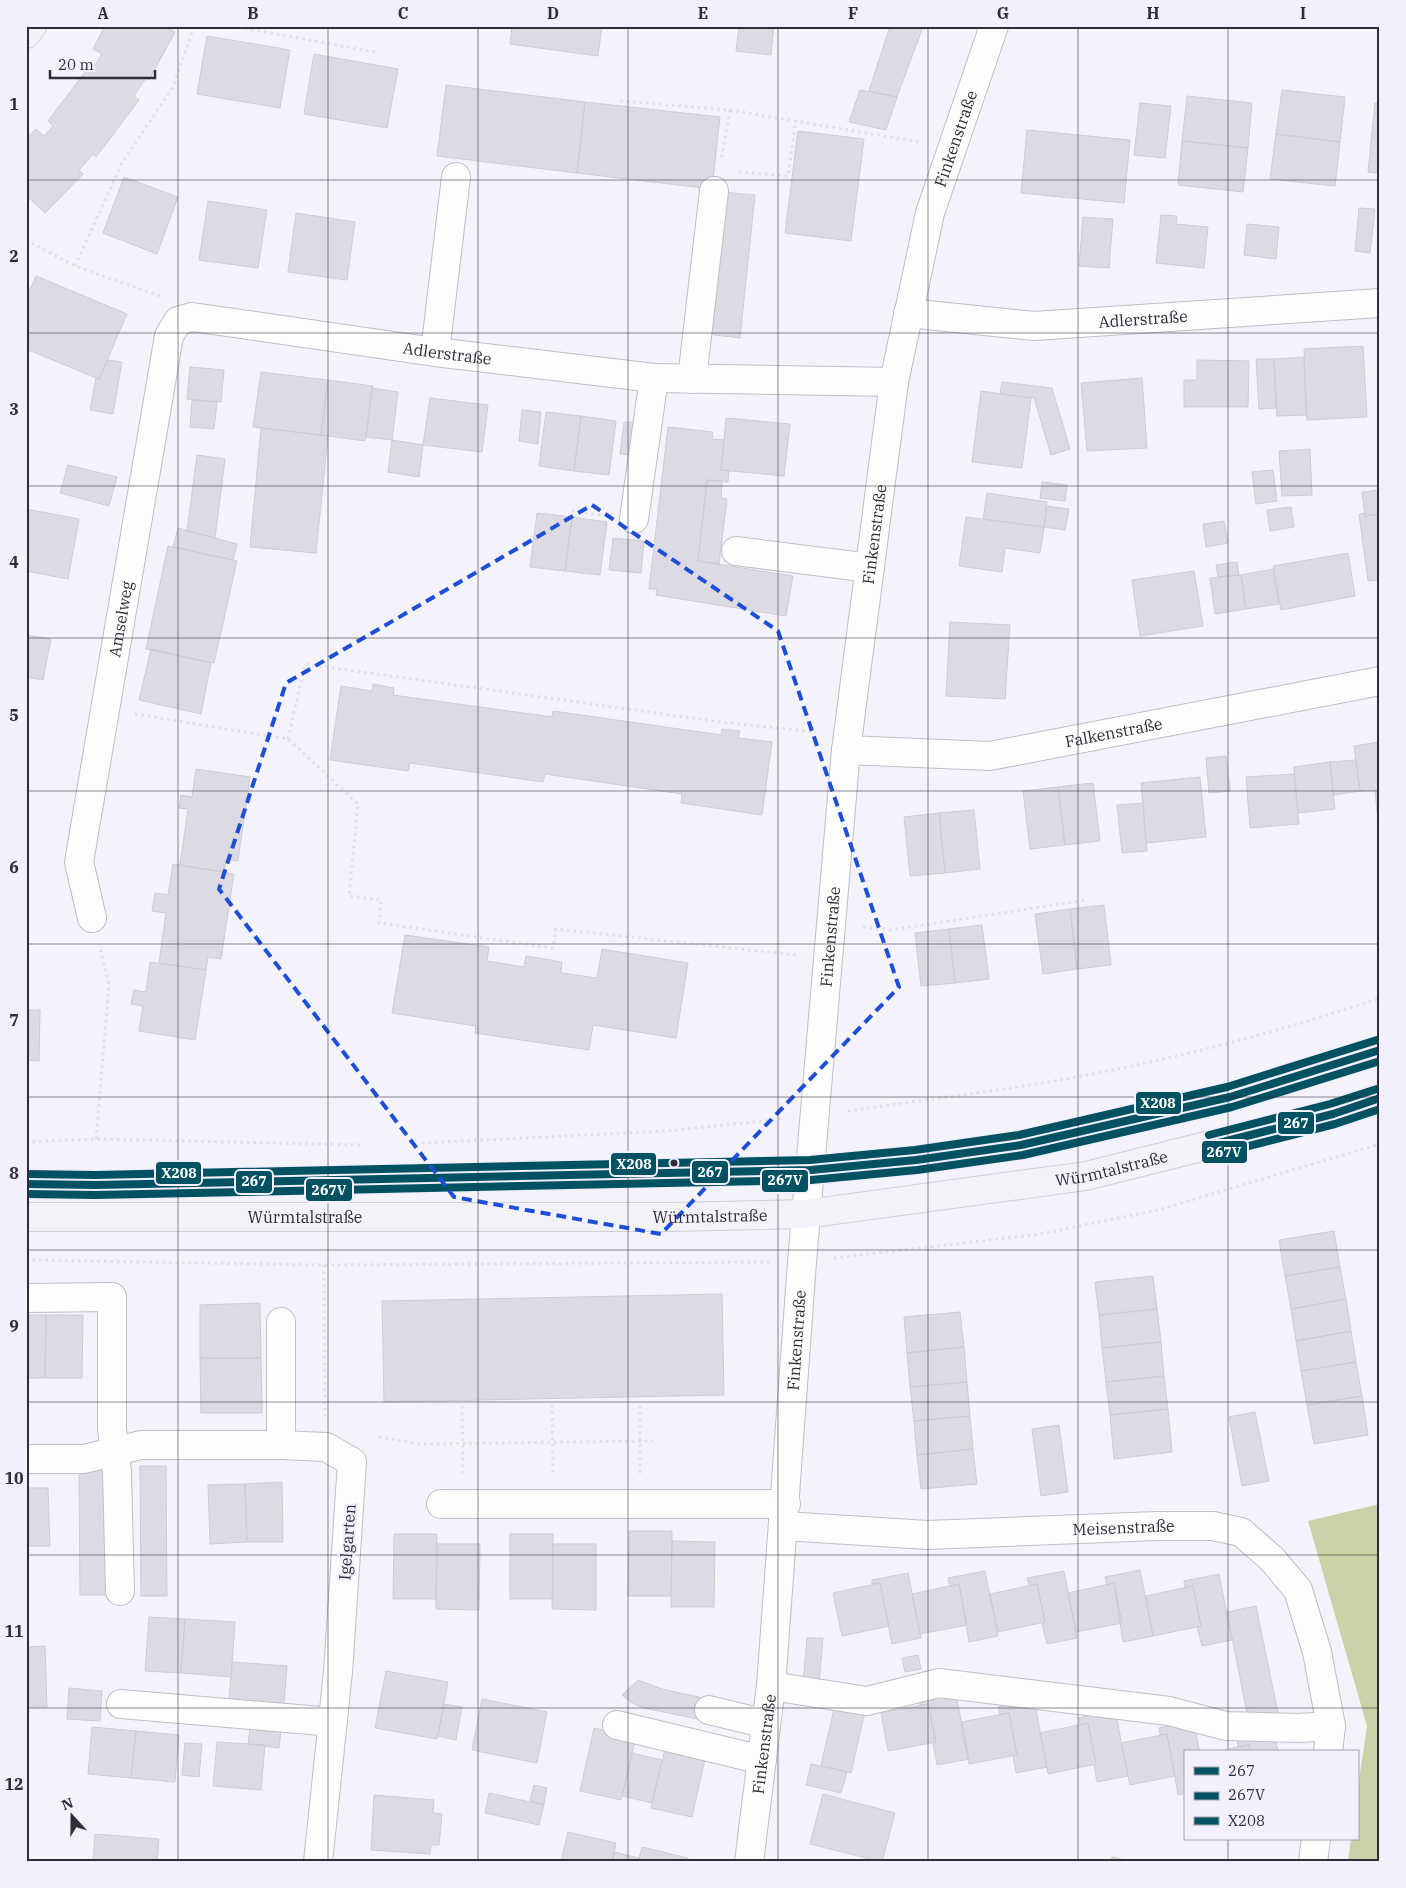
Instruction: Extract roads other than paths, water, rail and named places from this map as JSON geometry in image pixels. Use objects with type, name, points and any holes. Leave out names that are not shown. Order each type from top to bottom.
[{"type":"main road","points":[[26,34],[32,26]]},
{"type":"main road","points":[[26,1184],[95,1185],[811,1170],[916,1160],[1021,1145],[1230,1097],[1380,1050]]},
{"type":"main road","name":"Würmtalstraße","points":[[26,1217],[670,1217],[806,1214],[1086,1176],[1333,1114],[1380,1098]]},
{"type":"street","name":"Finkenstraße","points":[[749,1862],[771,1686],[806,1214],[847,743],[894,382],[930,213],[994,26]]},
{"type":"street","points":[[435,352],[456,177]]},
{"type":"street","points":[[692,379],[717,181]]},
{"type":"street","name":"Adlerstraße","points":[[908,313],[1034,326],[1380,303]]},
{"type":"street","name":"Adlerstraße","points":[[178,321],[192,317],[435,352],[654,378],[894,382]]},
{"type":"street","name":"Amselweg","points":[[92,918],[79,862],[169,336],[178,321]]},
{"type":"street","points":[[634,519],[654,378]]},
{"type":"street","points":[[736,551],[870,568]]},
{"type":"street","name":"Falkenstraße","points":[[847,743],[990,756],[1380,681]]},
{"type":"street","points":[[26,1298],[112,1297],[112,1429],[116,1451],[120,1591]]},
{"type":"street","points":[[281,1322],[281,1445]]},
{"type":"street","name":"Igelgarten","points":[[26,1459],[84,1459],[141,1445],[281,1445],[326,1447],[352,1462],[333,1722],[318,1862]]},
{"type":"street","name":"Meisenstraße","points":[[441,1504],[785,1515],[926,1535],[1157,1526],[1213,1526],[1241,1532],[1272,1559],[1298,1590],[1317,1652],[1330,1739],[1298,1728],[1226,1726],[1169,1711],[939,1683],[867,1701],[771,1686]]},
{"type":"street","points":[[121,1704],[333,1722]]},
{"type":"street","points":[[709,1710],[766,1724]]},
{"type":"street","points":[[617,1725],[762,1760]]},
{"type":"street","points":[[1313,1862],[1316,1840]]}]
